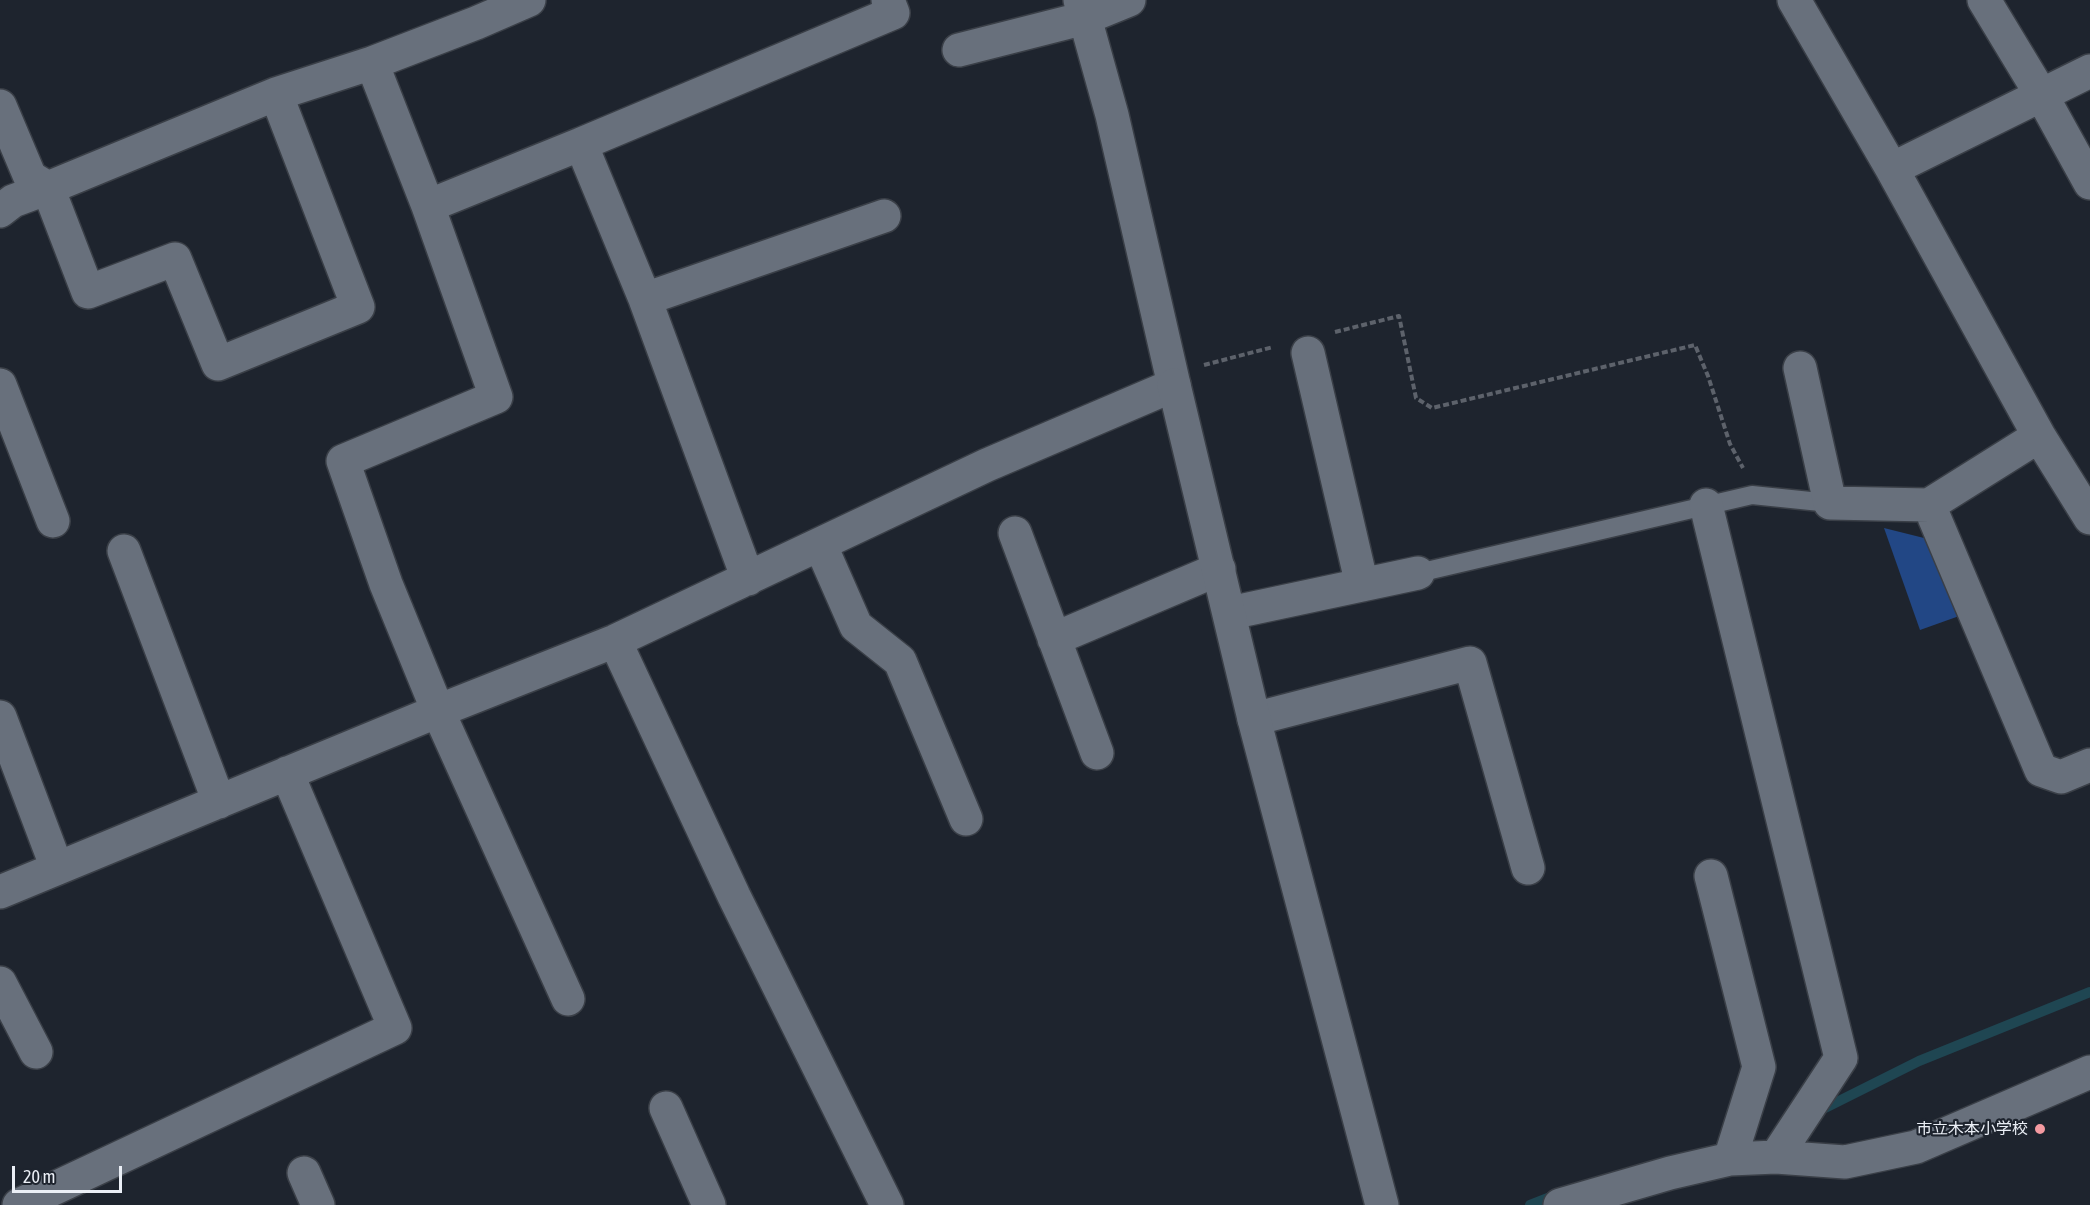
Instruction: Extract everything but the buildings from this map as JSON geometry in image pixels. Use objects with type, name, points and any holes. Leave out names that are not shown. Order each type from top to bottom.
[{"type":"street","points":[[0,211],[14,201],[276,94],[372,63],[472,12],[529,0]]},
{"type":"street","points":[[428,206],[893,13],[888,0]]},
{"type":"street","points":[[959,50],[1083,9],[1129,0]]},
{"type":"street","points":[[1794,0],[1892,170],[2039,436],[2090,518]]},
{"type":"street","points":[[1984,0],[2042,96],[2090,183]]},
{"type":"street","points":[[1083,9],[1186,376],[1219,569],[1254,719],[1382,1205]]},
{"type":"street","points":[[372,63],[428,206],[496,397],[343,461],[386,584],[438,711],[568,999]]},
{"type":"street","points":[[1892,170],[2090,71]]},
{"type":"street","points":[[0,106],[30,177],[48,188],[88,292],[175,258],[218,364],[358,307],[276,94]]},
{"type":"street","points":[[581,144],[645,299],[748,579]]},
{"type":"street","points":[[645,299],[884,216]]},
{"type":"street","points":[[1320,343],[1362,585]]},
{"type":"street","points":[[1800,368],[1830,504],[1929,505],[2039,436]]},
{"type":"street","points":[[0,892],[438,711],[615,641],[987,465],[1186,376]]},
{"type":"street","points":[[0,385],[53,521]]},
{"type":"street","points":[[1706,505],[1841,1058],[1776,1157]]},
{"type":"street","points":[[1929,505],[2041,770],[2061,777],[2090,765]]},
{"type":"street","points":[[1015,533],[1097,753]]},
{"type":"street","points":[[820,544],[856,626],[900,661],[966,819]]},
{"type":"street","points":[[124,551],[219,802]]},
{"type":"street","points":[[1054,639],[1219,569]]},
{"type":"street","points":[[1230,613],[1418,573]]},
{"type":"street","points":[[615,641],[734,896],[887,1205]]},
{"type":"street","points":[[1254,719],[1470,663],[1528,868]]},
{"type":"street","points":[[0,717],[57,868]]},
{"type":"street","points":[[19,1205],[395,1028],[287,773]]},
{"type":"street","points":[[1711,876],[1759,1067],[1730,1159]]},
{"type":"street","points":[[0,983],[36,1052]]},
{"type":"street","points":[[1560,1205],[1670,1173],[1730,1159],[1776,1157],[1845,1162],[1916,1147],[2090,1072]]},
{"type":"street","points":[[666,1108],[709,1205]]},
{"type":"street","points":[[304,1173],[318,1205]]},
{"type":"lane","points":[[1418,573],[1756,495],[1830,504]]},
{"type":"path","points":[[1320,343],[1399,316],[1416,398],[1432,408],[1695,345],[1708,376],[1730,444],[1756,495]]},
{"type":"path","points":[[1186,376],[1276,347]]},
{"type":"shaded area","points":[[1884,528],[1932,540],[1962,615],[1920,630]]},
{"type":"waterway","points":[[1821,1110],[1919,1061],[2090,992]]},
{"type":"waterway","points":[[1530,1205],[1558,1194]]},
{"type":"place","name":"市立木本小学校","points":[[2040,1129]]}]
